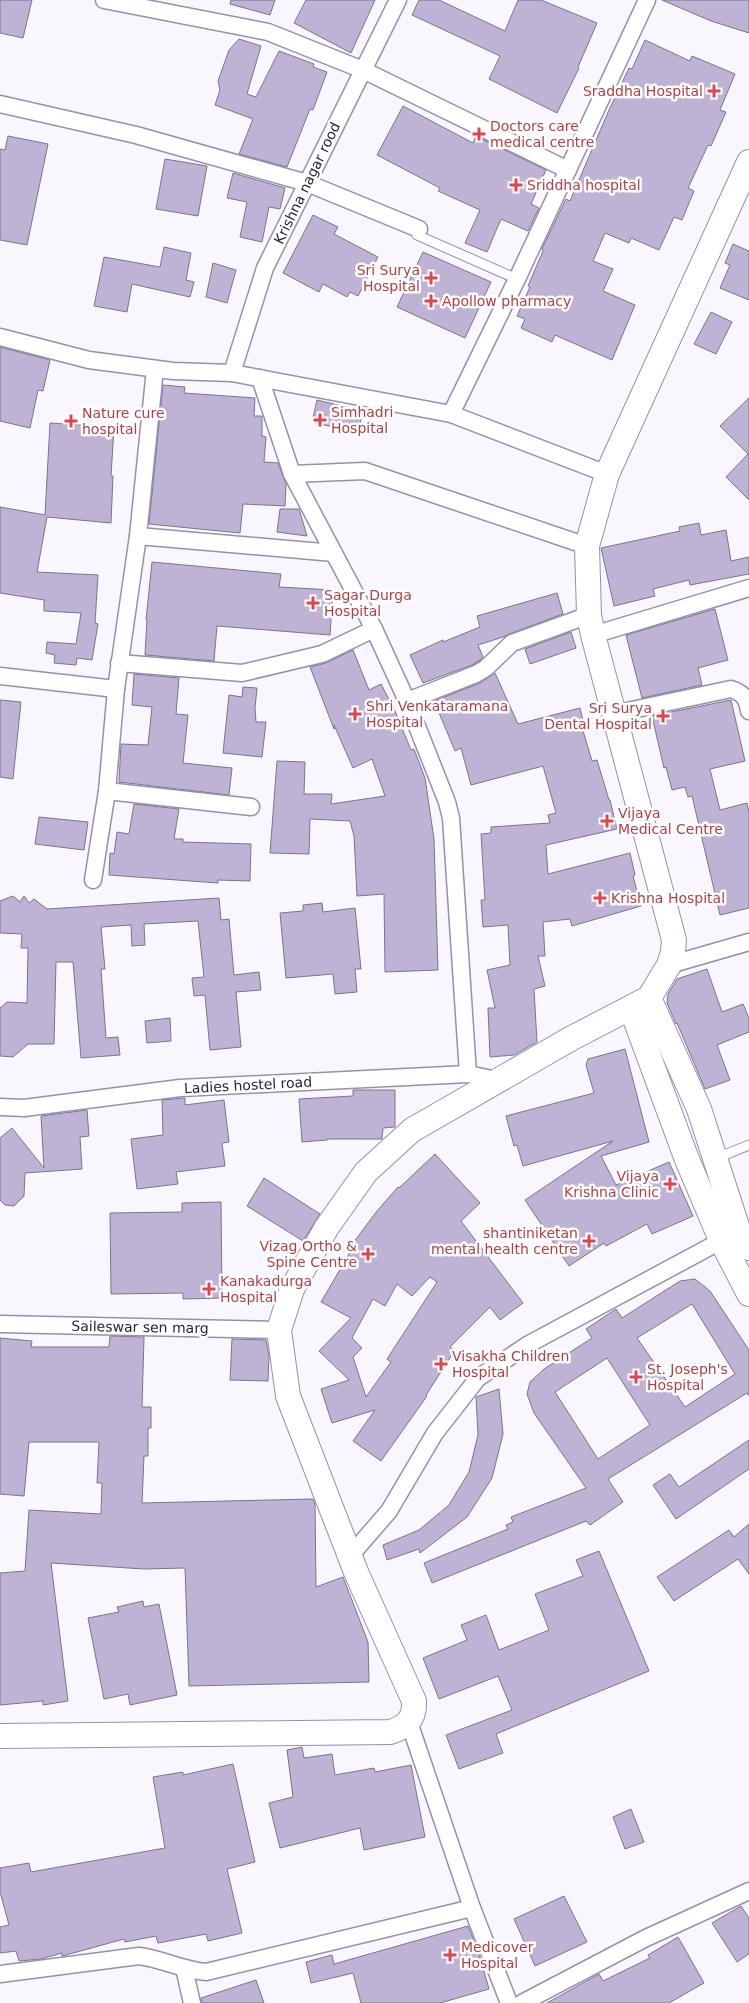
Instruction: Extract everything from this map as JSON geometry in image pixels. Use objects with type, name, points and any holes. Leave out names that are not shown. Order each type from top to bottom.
[{"type":"street","points":[[109,0],[268,32],[363,70],[568,170]]},
{"type":"street","name":"Krishna nagar rood","points":[[232,373],[265,268],[398,0]]},
{"type":"street","points":[[451,414],[517,279],[647,0]]},
{"type":"street","points":[[0,104],[136,135],[307,183],[418,232]]},
{"type":"street","points":[[0,1736],[390,1732],[401,1729],[410,1722],[414,1710],[414,1701],[350,1556],[288,1396],[279,1330],[292,1289],[327,1226],[366,1172],[412,1130],[572,1038],[640,1003],[668,965],[673,952],[674,940],[591,625],[587,546],[607,474],[749,162]]},
{"type":"street","points":[[0,337],[89,360],[155,369],[232,373],[451,414],[607,474]]},
{"type":"street","points":[[93,880],[107,791],[119,663],[138,536],[155,369]]},
{"type":"street","points":[[260,378],[292,474],[374,629],[407,701],[447,802],[450,818],[468,1074]]},
{"type":"street","points":[[292,474],[364,471],[587,546]]},
{"type":"street","points":[[138,536],[334,553]]},
{"type":"street","points":[[407,701],[481,671],[512,643],[749,588]]},
{"type":"street","points":[[119,663],[242,673],[322,654],[374,629]]},
{"type":"street","points":[[0,676],[116,690]]},
{"type":"street","points":[[613,714],[730,689],[741,692],[747,699],[749,711]]},
{"type":"street","points":[[107,791],[251,807]]},
{"type":"street","points":[[668,965],[749,942]]},
{"type":"street","points":[[640,1003],[699,1109],[715,1159],[749,1294]]},
{"type":"street","points":[[640,1003],[686,1157],[736,1240]]},
{"type":"street","name":"Ladies hostel road","points":[[0,1107],[24,1108],[180,1088],[468,1074],[497,1080]]},
{"type":"street","points":[[350,1556],[389,1512],[435,1433],[478,1378],[529,1344],[736,1240]]},
{"type":"street","name":"Saileswar sen marg","points":[[0,1324],[279,1330]]},
{"type":"street","points":[[410,1722],[472,1908],[509,2003]]},
{"type":"street","points":[[522,2003],[646,1938],[749,1892]]},
{"type":"street","points":[[0,1974],[139,1956],[206,1972],[472,1908]]},
{"type":"street","points":[[184,1968],[192,2003]]},
{"type":"lane","points":[[418,232],[517,279]]},
{"type":"lane","points":[[715,1159],[749,1145]]},
{"type":"building","points":[[0,0],[32,0],[23,38],[0,33]]},
{"type":"building","points":[[231,0],[275,0],[270,15],[230,4]]},
{"type":"building","points":[[306,0],[375,0],[351,53],[294,23]]},
{"type":"building","points":[[419,0],[439,0],[505,31],[518,0],[541,0],[597,23],[579,68],[557,113],[489,79],[500,56],[412,15]]},
{"type":"building","points":[[662,0],[749,0],[749,33],[711,21]]},
{"type":"building","points":[[239,39],[261,46],[247,94],[256,97],[279,51],[314,64],[313,67],[327,72],[313,110],[310,109],[287,167],[239,154],[253,119],[215,105],[220,90],[218,81],[229,50]]},
{"type":"building","points":[[645,40],[690,61],[692,56],[735,74],[720,110],[726,112],[711,146],[708,145],[688,188],[694,191],[682,220],[674,217],[659,250],[631,238],[629,243],[605,233],[593,261],[613,269],[603,291],[635,305],[612,360],[555,335],[552,342],[521,328],[525,319],[517,316],[530,287],[528,286],[543,251],[542,249],[566,199],[570,201],[609,110],[629,68],[632,69]]},
{"type":"building","points":[[403,106],[473,143],[476,136],[546,170],[531,204],[539,208],[528,231],[501,219],[487,252],[465,243],[480,210],[438,191],[440,188],[377,155]]},
{"type":"building","points":[[8,136],[48,144],[27,245],[0,240],[0,149],[5,150]]},
{"type":"building","points":[[165,159],[207,166],[198,216],[156,209]]},
{"type":"building","points":[[233,173],[285,188],[280,209],[269,207],[262,242],[240,237],[247,202],[227,198]]},
{"type":"building","points":[[313,215],[338,227],[334,234],[378,257],[358,296],[350,292],[347,297],[323,284],[319,292],[283,273]]},
{"type":"building","points":[[733,244],[749,251],[749,300],[720,288],[730,265],[725,263]]},
{"type":"building","points":[[164,247],[191,253],[186,280],[194,282],[190,297],[132,284],[127,312],[94,306],[104,257],[160,267]]},
{"type":"building","points":[[423,252],[491,282],[465,338],[397,307]]},
{"type":"building","points":[[213,263],[236,270],[227,303],[206,297]]},
{"type":"building","points":[[711,312],[732,322],[716,354],[694,344]]},
{"type":"building","points":[[0,347],[50,360],[43,391],[38,390],[30,428],[0,421]]},
{"type":"building","points":[[163,385],[185,387],[184,393],[255,398],[254,416],[262,416],[262,436],[266,437],[264,462],[278,463],[286,484],[285,506],[243,504],[240,533],[149,524]]},
{"type":"building","points":[[749,398],[749,500],[726,477],[748,454],[720,426]]},
{"type":"building","points":[[317,400],[363,411],[358,433],[312,422]]},
{"type":"building","points":[[50,423],[114,427],[111,523],[47,517],[37,572],[98,575],[95,623],[98,624],[92,660],[77,658],[76,665],[54,663],[55,655],[46,653],[47,642],[76,644],[81,613],[44,611],[44,600],[0,593],[0,507],[45,515]]},
{"type":"building","points":[[280,509],[299,509],[307,536],[277,532]]},
{"type":"building","points":[[699,523],[701,535],[726,530],[731,561],[749,557],[749,574],[690,585],[689,580],[653,589],[655,596],[614,606],[601,548],[680,531],[679,527]]},
{"type":"building","points":[[152,562],[281,574],[279,587],[333,590],[330,635],[217,626],[214,661],[145,655],[146,620]]},
{"type":"building","points":[[557,593],[563,614],[478,645],[483,657],[480,660],[472,665],[423,683],[410,655],[443,640],[443,642],[480,627],[477,616]]},
{"type":"building","points":[[715,609],[728,660],[698,668],[702,685],[642,698],[626,635]]},
{"type":"building","points":[[571,632],[576,648],[530,664],[525,649]]},
{"type":"building","points":[[353,650],[369,690],[381,684],[395,711],[411,750],[414,749],[425,778],[434,839],[438,970],[385,972],[384,894],[357,896],[354,836],[350,821],[310,819],[309,854],[270,853],[277,761],[305,762],[304,794],[332,794],[331,804],[385,796],[372,759],[353,768],[334,725],[334,729],[310,667],[326,663]]},
{"type":"building","points":[[495,673],[518,724],[580,708],[584,724],[581,724],[592,761],[597,760],[610,800],[617,829],[546,845],[548,874],[630,853],[635,875],[633,876],[641,906],[572,926],[570,919],[543,922],[545,956],[538,956],[545,986],[534,989],[537,1042],[514,1055],[490,1057],[488,1008],[495,1008],[487,970],[510,965],[508,925],[483,927],[481,900],[485,900],[481,834],[491,833],[491,827],[550,823],[548,815],[556,813],[543,766],[471,785],[461,748],[455,751],[434,701],[480,683]]},
{"type":"building","points":[[134,674],[179,678],[176,714],[188,715],[183,763],[232,768],[229,795],[119,782],[121,744],[148,745],[152,707],[132,705]]},
{"type":"building","points":[[243,687],[257,688],[256,722],[266,722],[262,757],[223,753],[229,695],[242,697]]},
{"type":"building","points":[[0,700],[21,702],[13,779],[0,777]]},
{"type":"building","points":[[731,700],[745,761],[710,769],[720,810],[747,803],[749,813],[749,908],[720,915],[692,796],[688,797],[685,787],[672,790],[666,767],[664,768],[652,716]]},
{"type":"building","points":[[134,804],[179,809],[174,839],[183,839],[183,842],[251,844],[250,881],[218,880],[218,883],[109,875],[110,853],[114,854],[117,832],[129,834]]},
{"type":"building","points":[[39,817],[88,822],[84,850],[35,844]]},
{"type":"building","points":[[13,896],[20,902],[24,896],[29,903],[34,899],[47,909],[219,898],[221,920],[229,919],[234,975],[259,972],[261,990],[236,992],[241,1047],[210,1050],[205,995],[194,996],[192,978],[204,977],[198,921],[144,924],[145,945],[132,946],[131,925],[101,927],[105,969],[101,969],[106,1038],[118,1037],[120,1055],[81,1058],[73,962],[56,962],[54,1044],[28,1044],[13,1057],[0,1056],[0,1008],[7,1002],[27,1003],[28,948],[21,948],[22,934],[0,933],[0,901]]},
{"type":"building","points":[[322,903],[323,912],[355,908],[361,969],[355,969],[357,992],[335,994],[333,974],[286,978],[280,913],[303,911],[303,905]]},
{"type":"building","points":[[707,969],[722,1012],[743,1004],[749,1018],[749,1032],[717,1045],[730,1080],[705,1089],[667,1003],[668,994],[677,979]]},
{"type":"building","points":[[170,1018],[171,1041],[147,1043],[145,1021]]},
{"type":"building","points":[[625,1049],[649,1142],[601,1156],[616,1185],[669,1162],[693,1216],[652,1234],[647,1224],[606,1246],[604,1243],[569,1266],[525,1200],[613,1141],[523,1166],[517,1145],[514,1146],[506,1116],[594,1093],[586,1065],[588,1059]]},
{"type":"building","points":[[353,1090],[395,1090],[395,1127],[383,1128],[382,1139],[327,1139],[302,1142],[299,1099],[353,1096]]},
{"type":"building","points":[[185,1098],[185,1105],[224,1100],[229,1142],[222,1143],[225,1166],[176,1172],[178,1184],[137,1189],[131,1139],[163,1135],[162,1100]]},
{"type":"building","points":[[87,1110],[89,1136],[80,1137],[82,1169],[25,1173],[24,1196],[14,1206],[5,1205],[0,1200],[0,1138],[12,1128],[44,1168],[41,1116]]},
{"type":"building","points":[[435,1154],[480,1203],[461,1221],[523,1303],[500,1320],[490,1307],[450,1347],[455,1350],[427,1396],[381,1461],[353,1441],[375,1410],[332,1423],[321,1389],[349,1380],[319,1351],[351,1318],[321,1302],[352,1249],[350,1247],[377,1211]],"holes":[[[430,1277],[437,1282],[387,1359],[391,1362],[366,1397],[353,1357],[362,1348],[352,1338],[373,1299],[385,1306],[397,1284],[412,1296]]]},
{"type":"building","points":[[264,1178],[320,1214],[303,1241],[247,1206]]},
{"type":"building","points":[[221,1202],[222,1298],[183,1299],[183,1293],[111,1294],[110,1213],[182,1212],[182,1203]]},
{"type":"building","points":[[695,1279],[710,1291],[749,1350],[749,1396],[747,1393],[608,1479],[623,1502],[590,1525],[586,1521],[432,1583],[424,1563],[508,1529],[506,1525],[513,1522],[511,1517],[586,1488],[534,1413],[527,1394],[530,1382],[544,1369],[592,1338],[586,1329],[616,1309],[622,1318],[680,1281]],"holes":[[[692,1304],[735,1374],[685,1407],[637,1338]],[[607,1358],[650,1425],[598,1459],[555,1392]]]},
{"type":"building","points":[[110,1336],[144,1337],[142,1407],[151,1407],[151,1428],[148,1428],[148,1456],[144,1456],[142,1503],[313,1499],[315,1503],[316,1587],[343,1577],[368,1642],[369,1682],[189,1686],[185,1568],[144,1569],[51,1563],[68,1701],[43,1705],[43,1701],[0,1705],[0,1573],[25,1571],[29,1510],[101,1514],[102,1483],[97,1483],[99,1442],[29,1442],[24,1496],[0,1494],[0,1338],[32,1341],[31,1347],[109,1347]]},
{"type":"building","points":[[232,1339],[266,1340],[269,1356],[268,1381],[230,1380]]},
{"type":"building","points":[[499,1389],[503,1434],[492,1478],[467,1517],[420,1553],[419,1549],[387,1560],[383,1545],[419,1530],[449,1505],[469,1472],[478,1435],[476,1397]]},
{"type":"building","points":[[749,1440],[749,1469],[676,1519],[653,1485],[670,1474],[679,1487]]},
{"type":"building","points":[[749,1524],[749,1574],[738,1559],[674,1601],[657,1577],[729,1530],[734,1537]]},
{"type":"building","points":[[599,1551],[649,1671],[496,1734],[503,1753],[459,1769],[446,1735],[512,1710],[498,1676],[439,1699],[423,1658],[467,1640],[461,1625],[486,1615],[499,1650],[549,1630],[535,1594],[583,1576],[576,1560]]},
{"type":"building","points":[[143,1601],[144,1607],[159,1604],[177,1695],[130,1705],[128,1694],[104,1699],[88,1618],[119,1612],[117,1607]]},
{"type":"building","points":[[302,1747],[304,1758],[332,1754],[335,1775],[374,1768],[375,1772],[411,1765],[425,1837],[364,1850],[360,1828],[280,1848],[269,1803],[293,1797],[287,1750]]},
{"type":"building","points":[[233,1764],[255,1862],[227,1869],[242,1933],[208,1941],[206,1934],[158,1943],[156,1936],[125,1942],[124,1939],[62,1956],[62,1953],[41,1959],[19,1961],[16,1951],[0,1953],[0,1927],[9,1925],[0,1892],[0,1868],[29,1863],[31,1872],[165,1848],[153,1777],[183,1772],[183,1775]]},
{"type":"building","points":[[631,1809],[644,1842],[625,1849],[613,1817]]},
{"type":"building","points":[[564,1896],[587,1942],[535,1966],[514,1919]]},
{"type":"building","points":[[741,1906],[749,1918],[749,1954],[737,1962],[712,1923]]},
{"type":"building","points":[[468,1926],[479,1954],[489,1989],[440,2003],[361,2003],[353,1973],[311,1983],[306,1962],[332,1955],[334,1964]]},
{"type":"building","points":[[678,1937],[704,1983],[669,2003],[547,2003],[599,1974],[603,1981],[650,1958],[648,1955]]},
{"type":"building","points":[[256,1980],[264,2003],[202,2003],[201,1998]]},
{"type":"place","name":"Sraddha Hospital","points":[[714,91]]},
{"type":"place","name":"Doctors care medical centre","points":[[479,134]]},
{"type":"place","name":"Sriddha hospital","points":[[516,185]]},
{"type":"place","name":"Sri Surya Hospital","points":[[431,278]]},
{"type":"place","name":"Apollow pharmacy","points":[[431,301]]},
{"type":"place","name":"Simhadri Hospital","points":[[320,420]]},
{"type":"place","name":"Nature cure hospital","points":[[71,421]]},
{"type":"place","name":"Sagar Durga Hospital","points":[[313,603]]},
{"type":"place","name":"Shri Venkataramana Hospital","points":[[355,714]]},
{"type":"place","name":"Sri Surya Dental Hospital","points":[[663,716]]},
{"type":"place","name":"Vijaya Medical Centre","points":[[607,821]]},
{"type":"place","name":"Krishna Hospital","points":[[600,898]]},
{"type":"place","name":"Vijaya Krishna Clinic","points":[[670,1184]]},
{"type":"place","name":"shantiniketan mental health centre","points":[[589,1241]]},
{"type":"place","name":"Vizag Ortho & Spine Centre","points":[[368,1254]]},
{"type":"place","name":"Kanakadurga Hospital","points":[[209,1289]]},
{"type":"place","name":"Visakha Children Hospital","points":[[441,1364]]},
{"type":"place","name":"St. Joseph's Hospital","points":[[636,1377]]},
{"type":"place","name":"Medicover Hospital","points":[[450,1955]]}]
